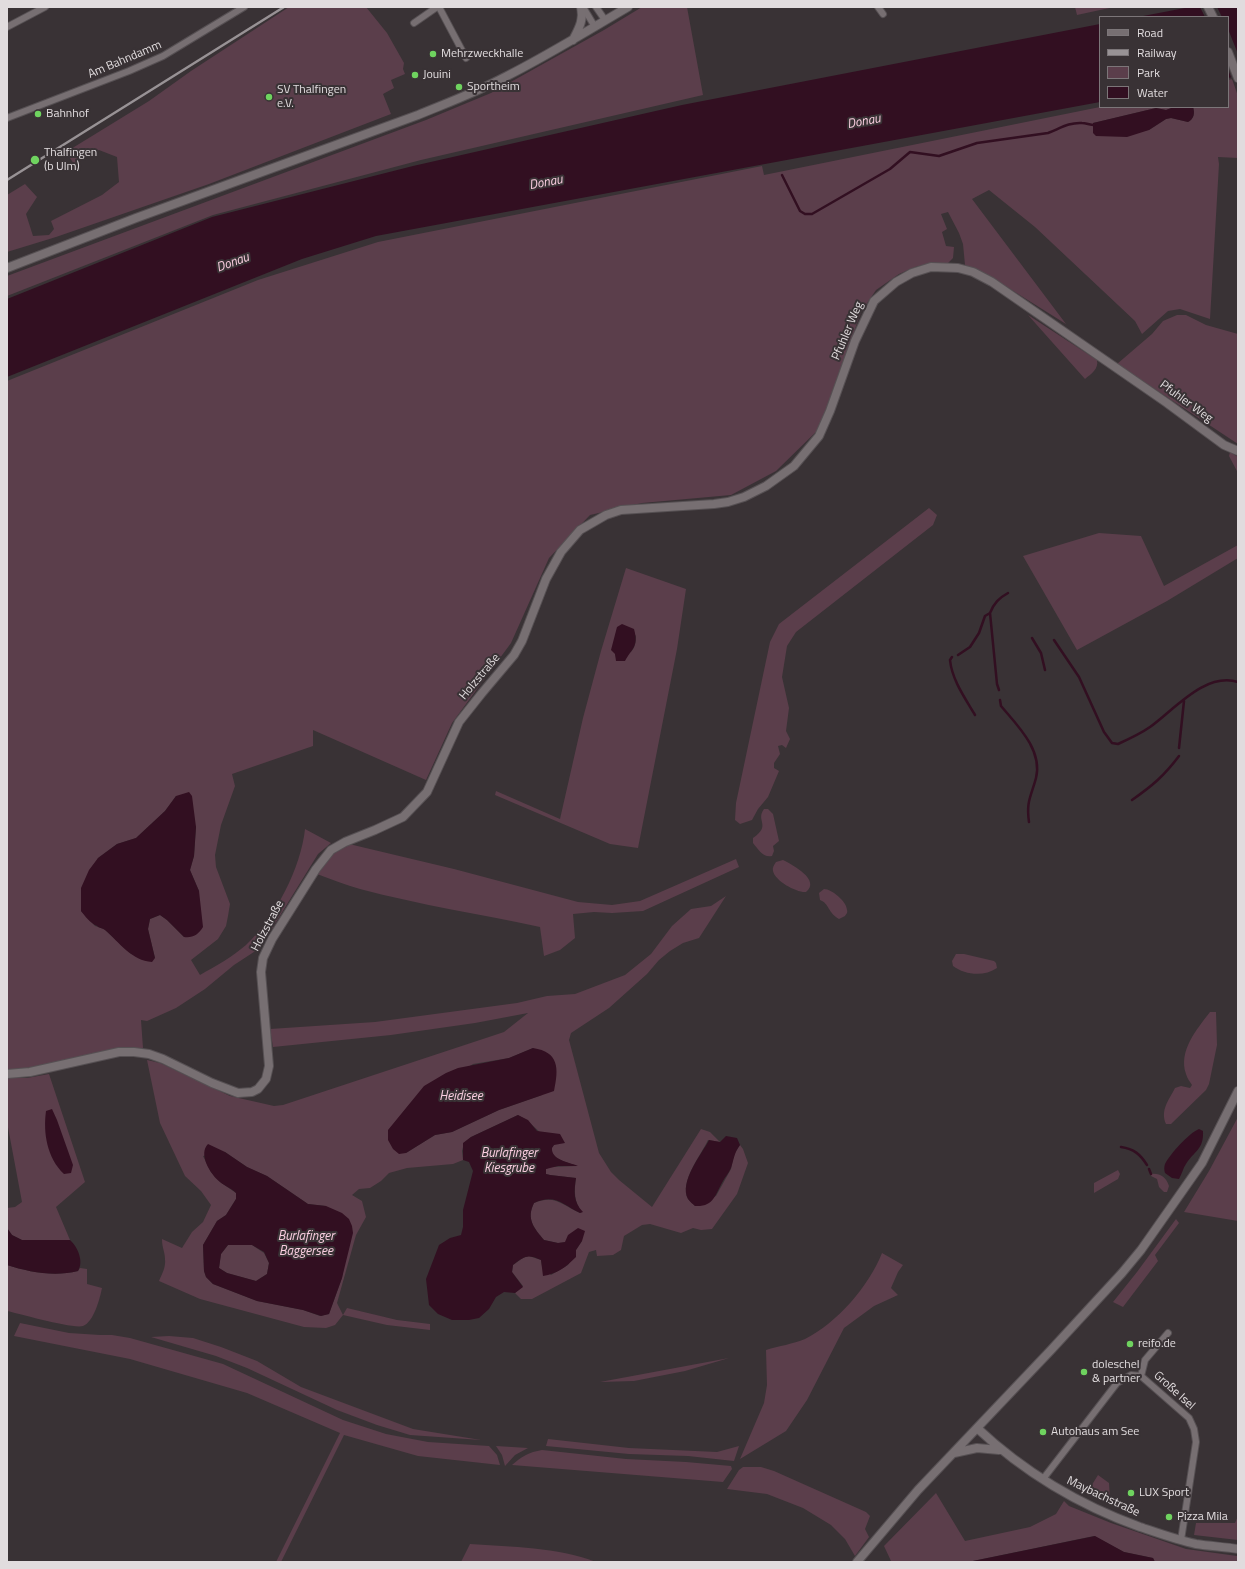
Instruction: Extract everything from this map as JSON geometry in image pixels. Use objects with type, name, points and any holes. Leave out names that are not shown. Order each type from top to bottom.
[{"type":"street","points":[[7,27],[45,7]]},
{"type":"street","name":"Am Bahndamm","points":[[7,118],[163,56],[244,7]]},
{"type":"street","points":[[414,23],[438,7],[466,58]]},
{"type":"street","points":[[582,7],[595,27]]},
{"type":"street","points":[[573,40],[583,18],[582,7]]},
{"type":"street","points":[[596,7],[605,20]]},
{"type":"street","points":[[7,268],[136,218],[418,116],[498,81],[573,40],[628,7]]},
{"type":"street","points":[[878,7],[883,14]]},
{"type":"street","points":[[1208,7],[1212,16]]},
{"type":"street","points":[[1229,55],[1238,78]]},
{"type":"street","name":"Pfuhler Weg","points":[[534,607],[546,579],[561,552],[580,530],[590,523],[621,510],[728,502],[744,497],[766,486],[794,466],[819,436],[830,411],[854,341],[874,301],[896,282],[912,273],[931,268],[958,268],[982,276],[1044,317],[1224,445],[1238,451]]},
{"type":"street","name":"Holzstraße","points":[[7,1074],[30,1072],[119,1052],[134,1052],[149,1054],[163,1059],[238,1093],[252,1092],[258,1089],[266,1079],[269,1066],[261,972],[263,958],[272,939],[316,869],[331,850],[345,842],[404,816],[427,792],[459,722],[514,655],[522,641],[534,607]]},
{"type":"street","points":[[857,1562],[892,1519],[1107,1290],[1141,1250],[1202,1163],[1238,1091]]},
{"type":"street","name":"Große Isel","points":[[1141,1376],[1146,1360],[1168,1333]]},
{"type":"street","name":"Große Isel","points":[[1043,1479],[1117,1383],[1131,1375],[1141,1376],[1189,1418],[1194,1430],[1196,1442],[1181,1540]]},
{"type":"street","name":"Maybachstraße","points":[[977,1428],[1002,1450],[1058,1490],[1095,1509],[1116,1518],[1181,1540],[1238,1549]]},
{"type":"street","points":[[952,1454],[977,1448],[1002,1450]]},
{"type":"green space","name":"SV Thalfingen e.V.","points":[[289,7],[366,7],[387,33],[404,63],[403,69],[405,74],[391,80],[394,88],[383,94],[391,114],[209,184],[56,237],[7,252],[7,195],[25,184],[37,197],[26,214],[33,236],[49,235],[54,229],[51,221],[102,195],[119,182],[117,157],[99,150],[74,164],[66,152],[149,101],[191,71]]},
{"type":"green space","points":[[642,7],[687,7],[703,95],[421,160],[213,215],[7,296],[7,276],[426,120],[491,93]]},
{"type":"green space","points":[[1075,7],[1114,7],[1077,15]]},
{"type":"green space","points":[[1232,79],[1238,96],[1238,158],[1218,157],[1219,164],[1210,319],[1180,309],[1168,311],[1142,334],[1135,321],[1035,227],[989,190],[972,199],[1066,324],[991,277],[965,265],[963,244],[959,233],[948,212],[941,214],[947,229],[942,232],[946,246],[954,247],[953,258],[948,263],[931,263],[915,267],[899,274],[876,290],[861,312],[820,428],[776,471],[731,495],[642,503],[590,515],[549,558],[511,643],[452,723],[426,780],[313,730],[313,746],[232,774],[235,786],[221,825],[215,855],[216,867],[230,904],[226,926],[218,939],[191,960],[200,975],[224,961],[246,945],[267,921],[285,892],[292,876],[303,844],[305,829],[331,843],[318,854],[260,948],[234,965],[205,989],[176,1008],[147,1021],[141,1020],[143,1048],[109,1051],[41,1066],[7,1071],[7,381],[258,280],[378,242],[762,166],[764,175],[1099,107],[1156,108],[1093,123],[1093,133],[1149,130],[1166,119],[1171,118],[1188,122],[1194,116],[1193,108],[1229,108],[1229,80]],"holes":[[[176,796],[196,827],[194,856],[190,870],[199,891],[184,937],[160,915],[150,919],[148,929],[155,958],[131,954],[104,929],[95,926],[81,911],[98,858],[117,844],[136,838],[165,811]]]},
{"type":"green space","points":[[1156,108],[1171,108],[1166,110]]},
{"type":"green space","points":[[1028,315],[1097,360],[1097,366],[1094,371],[1085,379]]},
{"type":"green space","points":[[1177,315],[1186,315],[1206,325],[1238,334],[1238,444],[1117,364],[1152,334],[1163,321]]},
{"type":"green space","points":[[1230,452],[1238,457],[1238,473],[1229,456]]},
{"type":"green space","points":[[929,508],[937,515],[933,525],[796,632],[787,646],[782,677],[789,708],[786,731],[790,739],[786,748],[782,745],[778,746],[780,754],[774,763],[774,768],[779,771],[768,797],[758,809],[752,820],[740,824],[735,820],[736,803],[770,642],[779,624]]},
{"type":"green space","points":[[1099,533],[1141,536],[1164,586],[1238,545],[1238,558],[1167,601],[1077,650],[1023,556]]},
{"type":"green space","points":[[626,568],[686,589],[677,649],[638,848],[610,844],[495,795],[496,791],[560,819],[583,718]],"holes":[[[636,635],[636,641],[633,649],[617,661],[615,654]]]},
{"type":"green space","points":[[764,809],[768,809],[773,814],[779,841],[773,846],[774,851],[772,856],[766,856],[763,854],[753,843],[753,838],[759,834],[761,830],[761,817]]},
{"type":"green space","points":[[349,844],[454,869],[578,902],[612,905],[640,901],[736,859],[739,867],[643,911],[573,914],[575,938],[560,950],[544,956],[540,927],[382,895],[317,874],[334,853]]},
{"type":"green space","points":[[783,860],[799,869],[808,878],[810,887],[806,892],[797,891],[787,886],[775,875],[773,870],[774,865],[776,862]]},
{"type":"green space","points":[[824,889],[831,891],[845,903],[847,913],[845,916],[839,919],[835,917],[825,903],[820,900],[819,893]]},
{"type":"green space","points":[[726,896],[699,938],[683,943],[670,951],[609,1008],[571,1033],[569,1040],[599,1153],[611,1172],[652,1207],[701,1129],[710,1132],[720,1142],[708,1140],[692,1169],[686,1185],[686,1192],[688,1199],[695,1206],[716,1196],[731,1169],[734,1154],[740,1145],[748,1163],[737,1194],[712,1229],[701,1230],[693,1228],[681,1233],[650,1224],[642,1225],[624,1236],[621,1250],[613,1255],[597,1256],[596,1250],[589,1252],[581,1273],[532,1299],[521,1299],[515,1293],[523,1286],[512,1272],[513,1265],[529,1256],[541,1260],[542,1266],[551,1275],[568,1265],[582,1241],[558,1243],[544,1240],[532,1223],[531,1214],[534,1203],[553,1200],[580,1213],[582,1212],[577,1204],[575,1196],[576,1178],[546,1174],[546,1169],[550,1167],[577,1166],[557,1158],[552,1152],[551,1148],[554,1145],[532,1125],[518,1115],[471,1137],[464,1143],[462,1151],[463,1160],[453,1164],[407,1168],[389,1173],[381,1181],[370,1188],[359,1189],[352,1195],[362,1201],[366,1217],[356,1235],[337,1303],[343,1315],[335,1325],[326,1328],[304,1327],[200,1299],[159,1281],[165,1265],[162,1239],[182,1248],[192,1232],[203,1222],[211,1205],[201,1191],[185,1176],[160,1123],[147,1060],[160,1063],[230,1096],[274,1106],[283,1105],[504,1032],[528,1013],[475,1023],[391,1035],[273,1047],[270,1029],[375,1022],[517,1003],[547,996],[575,994],[625,975],[651,954],[672,926],[691,909],[711,906]],"holes":[[[533,1048],[542,1095],[499,1110],[452,1132],[435,1135],[406,1153],[388,1131],[409,1105],[473,1064],[509,1058]],[[225,1152],[247,1167],[267,1176],[308,1204],[326,1206],[345,1259],[342,1278],[329,1314],[320,1316],[303,1310],[257,1301],[213,1284],[206,1277],[204,1271],[203,1245],[217,1221],[226,1215],[236,1199],[236,1193],[220,1182],[211,1172],[203,1156]]]},
{"type":"green space","points":[[956,954],[964,954],[994,961],[997,968],[981,974],[963,971],[953,966],[952,961]]},
{"type":"green space","points":[[1210,1012],[1216,1012],[1217,1045],[1209,1084],[1206,1090],[1171,1124],[1166,1124],[1164,1119],[1165,1110],[1175,1088],[1181,1086],[1190,1088],[1192,1085],[1186,1074],[1184,1065],[1185,1057],[1190,1041]]},
{"type":"green space","points":[[49,1074],[85,1182],[56,1207],[70,1240],[22,1240],[12,1235],[7,1228],[7,1208],[15,1207],[22,1202],[7,1122],[7,1078],[27,1078]]},
{"type":"green space","points":[[1238,1117],[1238,1221],[1184,1212],[1209,1171]]},
{"type":"green space","points":[[1118,1170],[1120,1174],[1118,1179],[1094,1193],[1094,1183]]},
{"type":"green space","points":[[1151,1174],[1157,1174],[1164,1178],[1169,1186],[1167,1192],[1164,1192],[1159,1187],[1157,1179],[1151,1176]]},
{"type":"green space","points":[[1176,1219],[1179,1223],[1155,1255],[1158,1261],[1123,1307],[1113,1302],[1137,1272]]},
{"type":"green space","points":[[228,1245],[252,1245],[264,1253],[269,1263],[267,1274],[256,1281],[227,1273],[219,1268],[221,1254]]},
{"type":"green space","points":[[882,1253],[903,1265],[891,1288],[898,1295],[874,1306],[844,1328],[807,1400],[786,1431],[740,1459],[764,1403],[767,1385],[766,1350],[805,1339],[829,1323],[851,1302],[869,1278]]},
{"type":"green space","points":[[7,1265],[33,1272],[51,1274],[69,1273],[78,1271],[80,1268],[87,1269],[87,1284],[102,1288],[96,1309],[90,1320],[83,1326],[77,1326],[7,1311]]},
{"type":"green space","points":[[347,1308],[397,1320],[430,1324],[430,1330],[387,1325],[343,1315]]},
{"type":"green space","points":[[20,1323],[69,1333],[112,1335],[130,1338],[223,1364],[343,1420],[386,1434],[428,1442],[489,1446],[497,1455],[500,1465],[418,1456],[344,1435],[281,1562],[276,1562],[340,1433],[247,1393],[130,1359],[14,1336]]},
{"type":"green space","points":[[169,1336],[193,1338],[221,1347],[257,1361],[301,1387],[413,1429],[481,1440],[410,1435],[377,1425],[337,1410],[247,1368],[216,1356],[151,1337]]},
{"type":"green space","points":[[729,1358],[685,1371],[634,1381],[600,1382]]},
{"type":"green space","points":[[548,1439],[629,1448],[717,1452],[739,1446],[734,1461],[688,1456],[629,1454],[546,1446]]},
{"type":"green space","points":[[496,1446],[528,1448],[515,1455],[505,1466],[502,1455]]},
{"type":"green space","points":[[542,1450],[626,1459],[731,1466],[732,1469],[723,1482],[512,1465],[526,1455]]},
{"type":"green space","points":[[743,1467],[761,1467],[774,1471],[866,1512],[870,1516],[865,1529],[869,1537],[855,1556],[845,1539],[831,1525],[803,1508],[767,1494],[727,1489],[739,1470]]},
{"type":"green space","points":[[1098,1475],[1109,1483],[1110,1500],[1090,1488]]},
{"type":"green space","points":[[936,1493],[965,1541],[1030,1527],[1056,1514],[1064,1501],[1069,1506],[1111,1523],[1186,1549],[1237,1556],[1237,1562],[1155,1562],[1153,1558],[1124,1552],[1094,1536],[968,1562],[887,1562],[891,1561],[884,1546]]},
{"type":"green space","points":[[1238,1516],[1238,1540],[1194,1535],[1196,1523],[1235,1523]]},
{"type":"green space","points":[[470,1544],[518,1547],[566,1553],[596,1562],[461,1562]]},
{"type":"water","points":[[1190,7],[1238,7],[1238,76],[1229,78],[1229,16],[1143,16]]},
{"type":"water","name":"Donau","points":[[1099,24],[1099,102],[376,236],[302,259],[7,377],[7,299],[212,217],[413,166],[682,105]]},
{"type":"water","points":[[1156,108],[1166,110],[1171,108],[1193,108],[1194,114],[1193,118],[1188,122],[1171,118],[1166,119],[1149,130],[1127,137],[1096,136],[1093,133],[1093,123]]},
{"type":"water","points":[[622,624],[634,629],[636,640],[634,647],[625,661],[616,661],[615,654],[611,650],[617,627]]},
{"type":"water","points":[[189,792],[192,796],[196,827],[194,856],[190,870],[199,891],[203,927],[195,935],[184,937],[160,915],[150,919],[148,929],[155,958],[152,962],[145,961],[132,955],[105,930],[94,925],[86,917],[81,911],[81,888],[89,870],[98,858],[117,844],[136,838],[165,811],[176,796]]},
{"type":"water","name":"Heidisee","points":[[533,1048],[548,1053],[555,1062],[556,1075],[554,1091],[499,1110],[452,1132],[435,1135],[406,1153],[399,1154],[393,1149],[388,1140],[388,1130],[424,1086],[458,1068],[509,1058]]},
{"type":"water","points":[[52,1109],[73,1165],[71,1173],[64,1174],[58,1168],[50,1153],[46,1136],[45,1119],[46,1111]]},
{"type":"water","name":"Burlafinger Kiesgrube","points":[[518,1115],[528,1120],[537,1131],[560,1134],[565,1143],[554,1145],[552,1152],[557,1158],[578,1166],[558,1166],[546,1169],[546,1174],[576,1178],[575,1196],[577,1204],[583,1212],[580,1213],[558,1201],[548,1199],[541,1200],[534,1203],[532,1209],[531,1219],[534,1227],[544,1240],[558,1243],[565,1242],[568,1235],[578,1228],[585,1231],[582,1241],[576,1250],[576,1257],[561,1270],[553,1274],[543,1276],[541,1260],[526,1257],[520,1260],[513,1265],[512,1272],[523,1287],[515,1293],[504,1292],[496,1297],[489,1309],[479,1318],[469,1320],[452,1320],[438,1314],[429,1305],[426,1279],[439,1245],[450,1238],[461,1235],[463,1227],[463,1210],[473,1171],[469,1162],[463,1160],[463,1143],[471,1137]]},
{"type":"water","points":[[1199,1129],[1203,1131],[1203,1137],[1198,1150],[1185,1166],[1179,1179],[1172,1178],[1165,1173],[1165,1164],[1180,1144]]},
{"type":"water","points":[[726,1136],[737,1138],[740,1145],[735,1153],[731,1168],[713,1199],[701,1206],[695,1206],[688,1199],[686,1192],[686,1185],[692,1169],[709,1140],[720,1142]]},
{"type":"water","name":"Burlafinger Baggersee","points":[[208,1144],[225,1152],[247,1167],[267,1176],[308,1204],[326,1206],[342,1213],[349,1219],[353,1233],[342,1278],[329,1314],[321,1316],[303,1310],[257,1301],[213,1284],[206,1277],[204,1271],[203,1245],[217,1221],[226,1215],[236,1199],[236,1193],[220,1182],[212,1174],[206,1164],[204,1153]],"holes":[[[228,1245],[252,1245],[264,1252],[269,1263],[267,1274],[256,1281],[227,1273],[219,1268],[221,1254]]]},
{"type":"water","points":[[7,1228],[12,1235],[22,1240],[70,1240],[79,1255],[80,1267],[78,1271],[51,1274],[24,1270],[7,1265]]},
{"type":"water","points":[[1095,1536],[1124,1552],[1153,1558],[1155,1562],[968,1562]]},
{"type":"pier","points":[[1200,7],[1217,7],[1222,16],[1204,16]]},
{"type":"pier","points":[[1229,32],[1238,54],[1238,78],[1232,80],[1229,72]]},
{"type":"waterway","points":[[782,175],[800,211],[805,214],[812,214],[890,169],[910,152],[939,156],[977,143],[1048,133],[1064,126],[1077,123],[1094,125]]},
{"type":"waterway","points":[[999,690],[997,684],[990,613],[997,601],[1008,593]]},
{"type":"waterway","points":[[958,655],[970,647],[979,633],[985,616],[990,613]]},
{"type":"waterway","points":[[1032,638],[1041,653],[1045,670]]},
{"type":"waterway","points":[[1054,640],[1079,677],[1104,732],[1112,743],[1118,744],[1146,730],[1180,702],[1202,687],[1214,682],[1226,680],[1238,682]]},
{"type":"waterway","points":[[952,657],[950,660],[953,675],[975,715]]},
{"type":"waterway","points":[[1000,700],[1001,706],[1027,739],[1036,758],[1036,778],[1029,804],[1029,822]]},
{"type":"waterway","points":[[1179,748],[1184,701]]},
{"type":"waterway","points":[[1132,800],[1157,780],[1179,756]]},
{"type":"waterway","points":[[1121,1147],[1130,1149],[1136,1153],[1147,1165]]},
{"type":"waterway","points":[[1149,1169],[1151,1174]]},
{"type":"railway","points":[[7,180],[284,7]]},
{"type":"place","name":"Mehrzweckhalle","points":[[433,54]]},
{"type":"place","name":"Jouini","points":[[415,75]]},
{"type":"place","name":"Sportheim","points":[[459,87]]},
{"type":"place","name":"SV Thalfingen e.V.","points":[[269,97]]},
{"type":"place","name":"Bahnhof","points":[[38,114]]},
{"type":"place","name":"Thalfingen (b Ulm)","points":[[35,160]]},
{"type":"place","name":"reifo.de","points":[[1130,1344]]},
{"type":"place","name":"doleschel & partner","points":[[1084,1372]]},
{"type":"place","name":"Autohaus am See","points":[[1043,1432]]},
{"type":"place","name":"LUX Sport","points":[[1131,1493]]},
{"type":"place","name":"Pizza Mila","points":[[1169,1517]]}]
